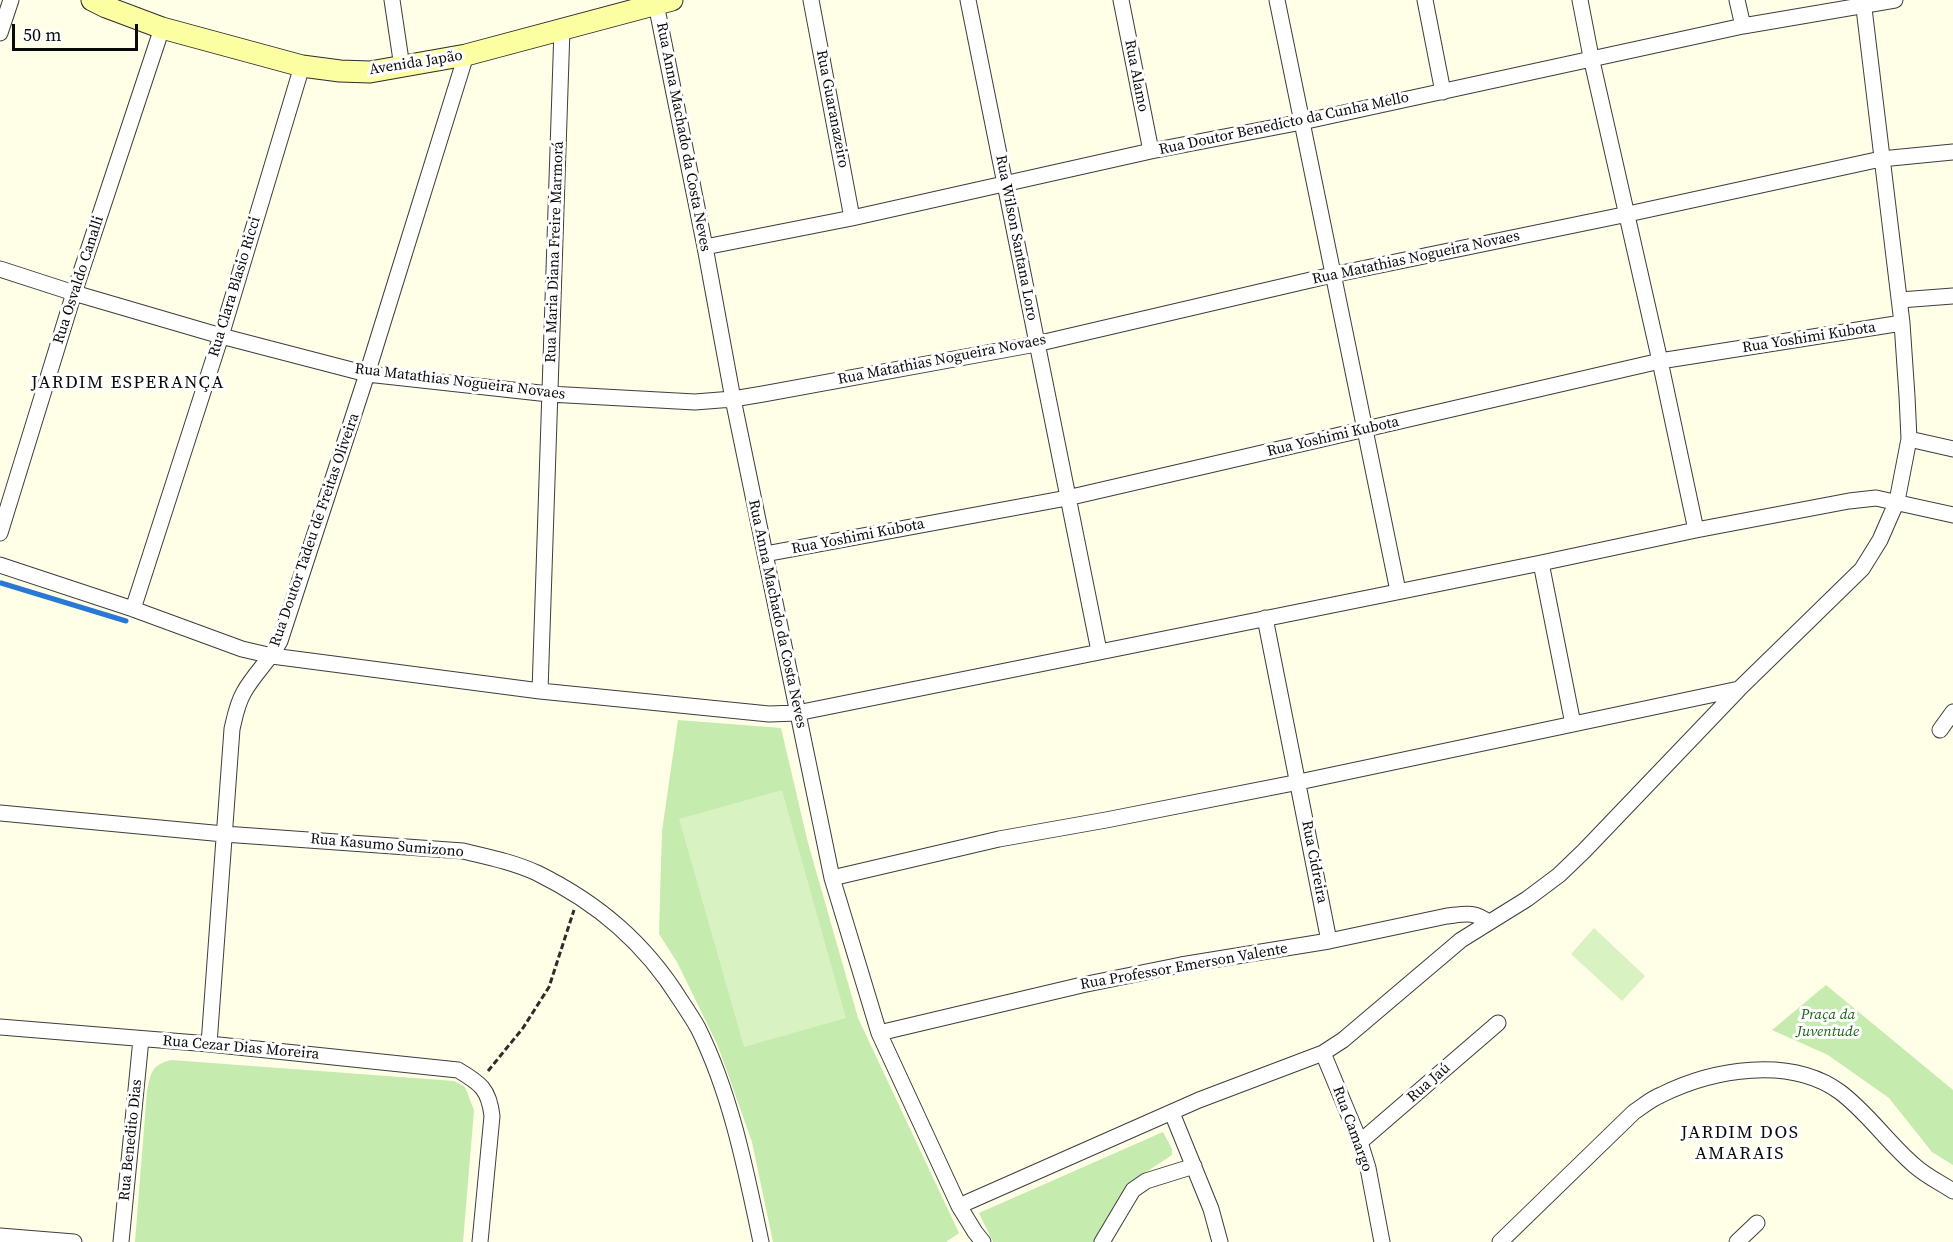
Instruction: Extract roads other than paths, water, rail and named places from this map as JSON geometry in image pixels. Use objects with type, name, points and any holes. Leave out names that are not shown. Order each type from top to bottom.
[{"type":"main road","name":"Avenida Japão","points":[[92,0],[106,8],[162,28],[302,66],[370,72],[465,55],[664,2]]},
{"type":"street","points":[[0,33],[11,0]]},
{"type":"street","points":[[392,0],[402,68]]},
{"type":"street","name":"Rua Guaranazeiro","points":[[811,0],[852,218]]},
{"type":"street","name":"Rua Wilson Santana Loro","points":[[968,0],[1099,651]]},
{"type":"street","name":"Rua Alamo","points":[[1121,0],[1151,151]]},
{"type":"street","points":[[1277,0],[1398,591]]},
{"type":"street","points":[[1425,0],[1443,92]]},
{"type":"street","points":[[1580,0],[1696,530]]},
{"type":"street","points":[[1737,0],[1743,26]]},
{"type":"street","name":"Rua Doutor Benedicto da Cunha Mello","points":[[705,247],[852,218],[1151,151],[1443,92],[1591,57],[1864,3],[1895,0]]},
{"type":"street","name":"Rua Anna Machado da Costa Neves","points":[[664,2],[733,399],[831,878],[879,1033],[959,1206],[983,1242]]},
{"type":"street","points":[[959,1206],[1199,1100],[1323,1053],[1343,1040],[1461,940],[1527,899],[1567,867],[1739,689],[1862,569],[1880,540],[1897,501],[1909,439],[1900,300],[1881,159],[1864,3]]},
{"type":"street","name":"Rua Osvaldo Canalli","points":[[0,533],[75,293],[162,28]]},
{"type":"street","name":"Rua Maria Diana Freire Marmorá","points":[[540,691],[562,29]]},
{"type":"street","name":"Rua Doutor Tadeu de Freitas Oliveira","points":[[209,1044],[232,729],[236,709],[244,692],[272,656],[283,632],[367,374],[465,55]]},
{"type":"street","name":"Rua Clara Blasio Ricci","points":[[133,609],[220,336],[302,66]]},
{"type":"street","name":"Rua Matathias Nogueira Novaes","points":[[0,269],[220,336],[367,374],[549,394],[695,402],[733,399],[1036,344],[1332,274],[1628,214],[1881,159],[1953,152]]},
{"type":"street","points":[[1900,300],[1953,296]]},
{"type":"street","name":"Rua Yoshimi Kubota","points":[[765,554],[1067,498],[1660,361],[1902,323]]},
{"type":"street","points":[[1909,439],[1953,449]]},
{"type":"street","points":[[0,565],[133,609],[242,649],[272,656],[540,691],[769,714],[797,713],[1848,501],[1876,498],[1953,515]]},
{"type":"street","points":[[1540,563],[1573,724]]},
{"type":"street","name":"Rua Cidreira","points":[[1265,618],[1329,941]]},
{"type":"street","points":[[831,878],[999,839],[1299,782],[1739,689]]},
{"type":"street","points":[[1940,730],[1953,712]]},
{"type":"street","name":"Rua Kasumo Sumizono","points":[[0,813],[224,834],[463,851],[500,859],[536,873],[579,896],[606,915],[634,940],[668,980],[698,1028],[729,1109],[746,1171],[761,1242]]},
{"type":"street","name":"Rua Professor Emerson Valente","points":[[879,1033],[1082,985],[1181,965],[1329,941],[1447,916],[1479,915],[1488,922]]},
{"type":"street","name":"Rua Jaú","points":[[1360,1142],[1498,1023]]},
{"type":"street","name":"Rua Cezar Dias Moreira","points":[[0,1027],[209,1044],[458,1070],[479,1082],[490,1100],[492,1116],[480,1242]]},
{"type":"street","name":"Rua Benedito Dias","points":[[121,1242],[141,1039]]},
{"type":"street","name":"Rua Camargo","points":[[1323,1053],[1360,1142],[1368,1168],[1382,1242]]},
{"type":"street","points":[[1500,1242],[1634,1112],[1660,1095],[1693,1082],[1758,1069],[1784,1070],[1818,1080],[1839,1091],[1864,1113],[1915,1167],[1953,1191]]},
{"type":"street","points":[[1172,1113],[1211,1209],[1220,1242]]},
{"type":"street","points":[[1102,1242],[1133,1190],[1146,1181],[1194,1166]]},
{"type":"street","points":[[1737,1242],[1757,1223]]},
{"type":"street","points":[[0,1236],[74,1242]]},
{"type":"waterway","points":[[1,583],[126,621]]},
{"type":"district","name":"JARDIM ESPERANÇA","points":[[128,383]]},
{"type":"district","name":"JARDIM DOS AMARAIS","points":[[1740,1143]]},
{"type":"park label","name":"Praça da Juventude","points":[[1828,1024]]}]
